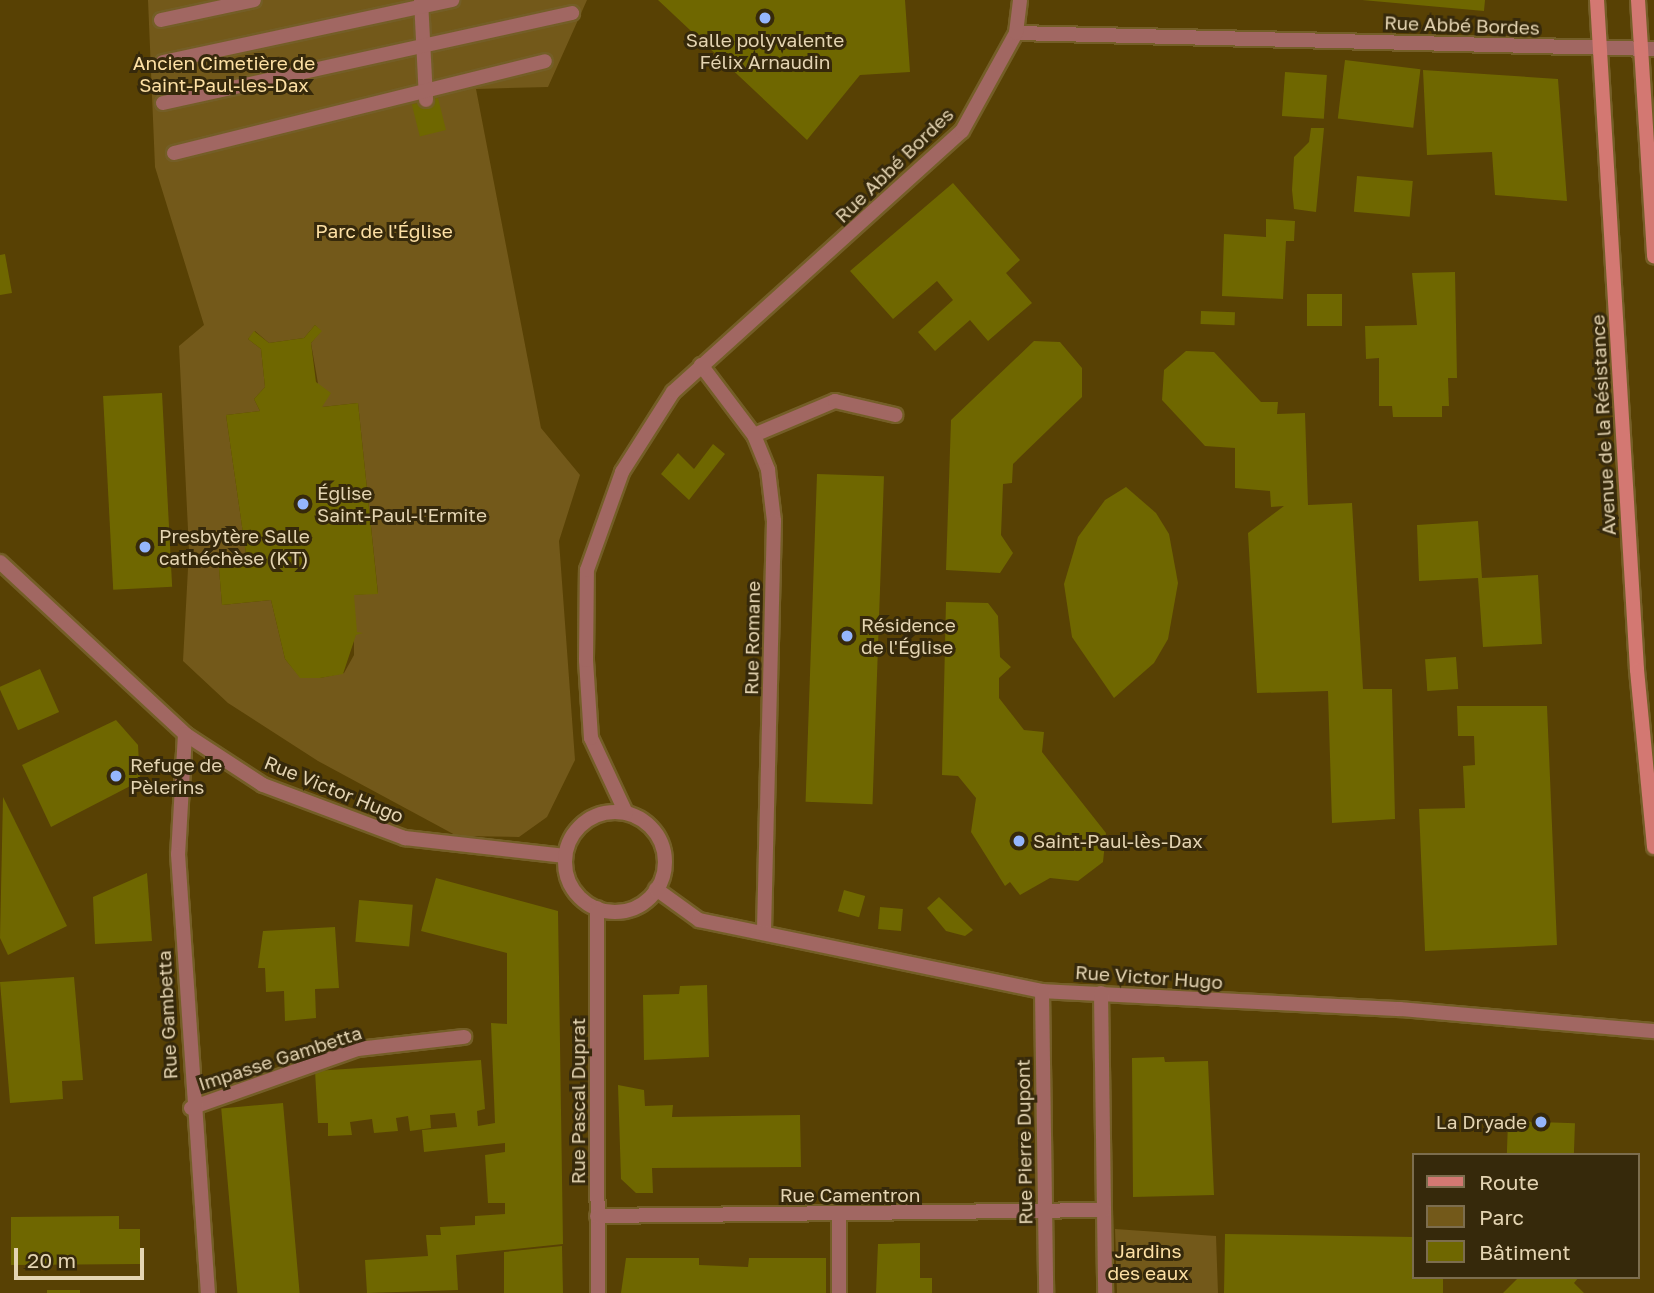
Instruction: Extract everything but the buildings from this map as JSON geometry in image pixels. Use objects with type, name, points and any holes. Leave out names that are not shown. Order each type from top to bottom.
[{"type":"main road","name":"Avenue de la Résistance","points":[[1597,0],[1637,670],[1654,847]]},
{"type":"main road","points":[[1638,0],[1648,50],[1654,257]]},
{"type":"street","points":[[160,20],[254,0]]},
{"type":"street","points":[[163,62],[422,3],[453,0]]},
{"type":"street","points":[[1016,33],[1020,0]]},
{"type":"street","points":[[422,3],[425,96]]},
{"type":"street","points":[[163,103],[572,13]]},
{"type":"street","name":"Rue Abbé Bordes","points":[[626,813],[590,738],[587,570],[603,510],[632,451],[701,365],[962,131],[1016,33],[1077,39],[1150,32],[1648,50]]},
{"type":"street","points":[[174,153],[425,96],[545,61]]},
{"type":"street","name":"Rue Romane","points":[[701,365],[754,435],[768,470],[774,521],[764,932]]},
{"type":"street","points":[[754,435],[835,401],[895,415]]},
{"type":"street","name":"Rue Victor Hugo","points":[[0,562],[185,734],[263,785],[405,838],[565,856]]},
{"type":"street","name":"Rue Gambetta","points":[[185,734],[178,854],[191,1108],[208,1293]]},
{"type":"street","points":[[626,813],[646,822],[660,839],[664,873],[656,889],[629,910],[597,908],[576,893],[565,856],[589,819],[626,813]]},
{"type":"street","name":"Rue Victor Hugo","points":[[656,889],[699,920],[1042,991],[1654,1031]]},
{"type":"street","name":"Rue Pascal Duprat","points":[[597,908],[598,1293]]},
{"type":"street","name":"Rue Pierre Dupont","points":[[1042,991],[1046,1293]]},
{"type":"street","points":[[1101,993],[1105,1293]]},
{"type":"street","name":"Impasse Gambetta","points":[[191,1108],[358,1049],[464,1037]]},
{"type":"street","name":"Rue Camentron","points":[[597,1216],[1104,1210]]},
{"type":"street","points":[[838,1213],[839,1293]]},
{"type":"green space","name":"Parc de l'Église","points":[[148,0],[587,0],[548,87],[476,89],[541,428],[580,475],[559,541],[575,760],[547,817],[519,837],[457,836],[318,761],[228,703],[183,661],[189,550],[179,346],[204,325],[155,167]],"holes":[[[315,325],[321,331],[311,343],[322,407],[358,403],[378,593],[354,595],[354,655],[344,673],[320,678],[300,677],[285,659],[271,600],[222,605],[218,556],[246,554],[226,415],[260,411],[254,399],[265,387],[261,349],[248,339],[255,331],[269,343],[304,338]]]},
{"type":"green space","name":"Jardins des eaux","points":[[1115,1229],[1216,1236],[1218,1293],[1117,1293]]},
{"type":"place","name":"Salle polyvalente Félix Arnaudin","points":[[765,18]]},
{"type":"place","name":"Église Saint-Paul-l'Ermite","points":[[303,504]]},
{"type":"place","name":"Presbytère Salle cathéchèse (KT)","points":[[145,547]]},
{"type":"place","name":"Résidence de l'Église","points":[[847,636]]},
{"type":"place","name":"Refuge de Pèlerins","points":[[116,776]]},
{"type":"place","name":"Saint-Paul-lès-Dax","points":[[1019,841]]},
{"type":"place","name":"La Dryade","points":[[1541,1122]]},
{"type":"park label","name":"Ancien Cimetière de Saint-Paul-les-Dax","points":[[224,74]]}]
